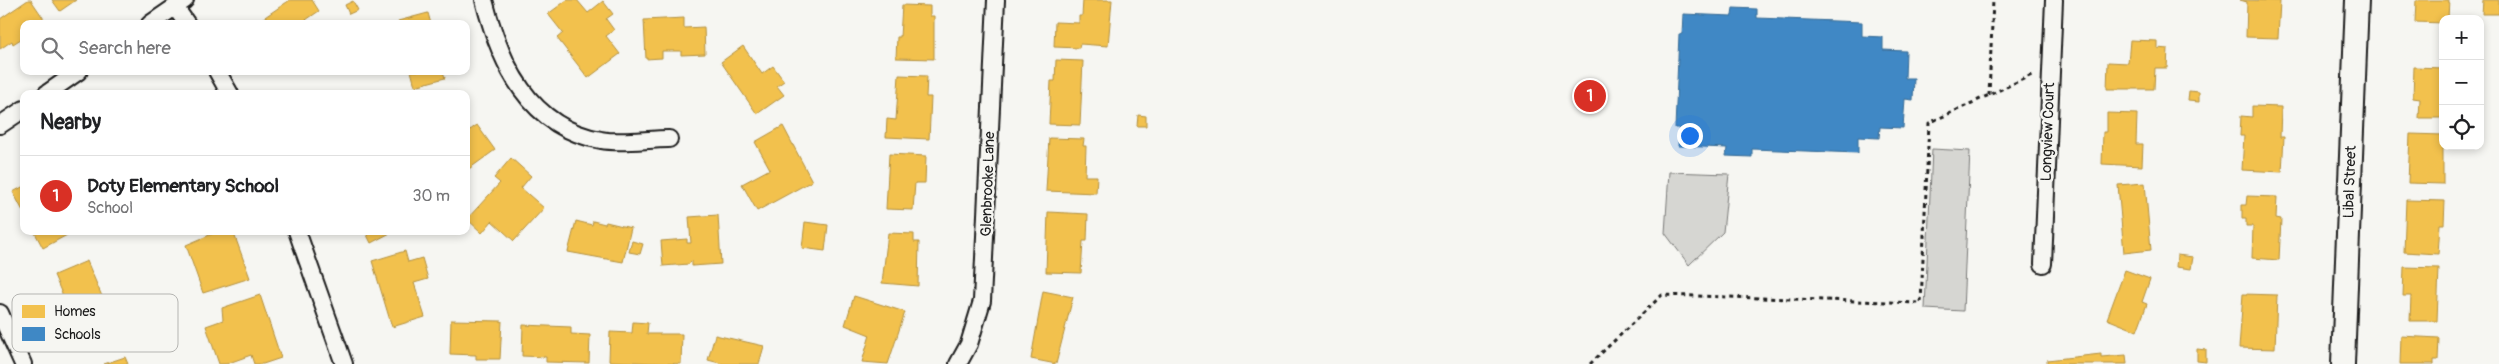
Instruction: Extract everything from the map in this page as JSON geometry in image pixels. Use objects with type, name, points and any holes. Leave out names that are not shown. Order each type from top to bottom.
[{"type":"street","points":[[484,0],[495,42],[504,61],[514,80],[544,115],[579,135],[602,141],[669,138]]},
{"type":"street","name":"Glenbrooke Lane","points":[[958,364],[969,344],[982,301],[996,0]]},
{"type":"street","name":"Longview Court","points":[[2043,264],[2054,0]]},
{"type":"street","name":"Libal Street","points":[[2343,364],[2357,0]]},
{"type":"street","points":[[156,20],[180,3],[186,20]]},
{"type":"street","points":[[52,90],[73,75]]},
{"type":"street","points":[[219,75],[228,90]]},
{"type":"street","points":[[0,124],[20,111]]},
{"type":"street","points":[[298,235],[344,364]]},
{"type":"street","points":[[0,312],[12,339]]},
{"type":"street","points":[[18,352],[23,364]]},
{"type":"path","points":[[1989,95],[1993,0]]},
{"type":"path","points":[[1590,364],[1662,295],[1920,303],[1929,123],[2051,67]]},
{"type":"shaded area","points":[[1932,149],[1970,151],[1963,311],[1925,309]]},
{"type":"shaded area","points":[[1669,172],[1729,174],[1723,232],[1689,265],[1665,233]]},
{"type":"building: Homes","points":[[28,0],[31,0],[45,20],[20,20],[20,40],[13,44],[12,41],[0,49],[0,19]]},
{"type":"building: Homes","points":[[52,0],[76,0],[60,11]]},
{"type":"building: Homes","points":[[290,0],[312,0],[319,11],[306,20],[260,20]]},
{"type":"building: Homes","points":[[567,0],[577,0],[588,13],[603,1],[613,14],[606,19],[614,30],[606,36],[620,54],[588,78],[557,38],[563,33],[548,14]]},
{"type":"building: Homes","points":[[1083,0],[1112,0],[1108,46],[1080,44],[1079,48],[1054,47],[1055,22],[1079,23],[1079,16],[1082,16]]},
{"type":"building: Homes","points":[[2240,0],[2280,1],[2278,38],[2246,37],[2247,2]]},
{"type":"building: Homes","points":[[2416,0],[2449,0],[2448,15],[2439,15],[2439,23],[2415,22]]},
{"type":"building: Homes","points":[[2483,0],[2499,0],[2499,14],[2482,14]]},
{"type":"building: Homes","points":[[353,1],[358,10],[349,14],[345,5]]},
{"type":"building: Homes","points":[[902,5],[930,6],[930,16],[934,16],[934,59],[896,58],[897,37],[900,37]]},
{"type":"building: Homes","points":[[428,13],[430,20],[402,20]]},
{"type":"building: Homes","points":[[684,18],[684,28],[704,27],[705,54],[681,55],[681,51],[662,51],[662,58],[646,59],[644,20]]},
{"type":"building: Homes","points":[[2130,40],[2157,41],[2157,48],[2168,49],[2167,68],[2155,68],[2154,89],[2107,89],[2108,62],[2128,63]]},
{"type":"building: Homes","points":[[743,46],[762,74],[773,66],[784,81],[777,86],[784,95],[757,114],[721,62]]},
{"type":"building: Homes","points":[[1056,60],[1083,61],[1080,125],[1049,124],[1051,81],[1055,81]]},
{"type":"building: Homes","points":[[2414,67],[2439,68],[2439,118],[2419,118],[2420,99],[2413,98]]},
{"type":"building: Homes","points":[[412,75],[444,75],[445,78],[415,86]]},
{"type":"building: Homes","points":[[899,75],[927,76],[926,97],[931,97],[929,139],[886,137],[887,119],[896,120]]},
{"type":"building: Homes","points":[[2189,91],[2199,92],[2199,102],[2188,101]]},
{"type":"building: Homes","points":[[2252,106],[2281,107],[2280,137],[2284,137],[2282,172],[2242,170],[2244,136],[2240,136],[2241,116],[2252,117]]},
{"type":"building: Homes","points":[[2107,113],[2137,114],[2136,144],[2143,144],[2142,166],[2102,164],[2103,132],[2107,132]]},
{"type":"building: Homes","points":[[1138,115],[1146,116],[1146,126],[1137,126]]},
{"type":"building: Homes","points":[[477,125],[495,150],[470,168],[470,130]]},
{"type":"building: Homes","points":[[783,126],[812,181],[757,211],[742,184],[770,169],[755,142]]},
{"type":"building: Homes","points":[[2410,134],[2439,135],[2439,150],[2443,150],[2443,184],[2408,183]]},
{"type":"building: Homes","points":[[1049,138],[1084,139],[1083,146],[1086,146],[1085,176],[1097,176],[1096,193],[1046,191]]},
{"type":"building: Homes","points":[[889,154],[926,156],[925,183],[915,183],[913,210],[886,209]]},
{"type":"building: Homes","points":[[511,158],[531,176],[521,188],[544,208],[514,241],[492,221],[482,233],[470,222],[470,216],[500,183],[494,178]]},
{"type":"building: Homes","points":[[2145,183],[2151,250],[2124,253],[2118,185]]},
{"type":"building: Homes","points":[[20,188],[20,205],[13,192]]},
{"type":"building: Homes","points":[[2247,196],[2277,197],[2276,218],[2281,219],[2279,260],[2252,258],[2253,226],[2246,226],[2246,219],[2242,219],[2242,205],[2246,205]]},
{"type":"building: Homes","points":[[2406,200],[2445,201],[2444,224],[2440,224],[2438,254],[2404,252]]},
{"type":"building: Homes","points":[[1048,212],[1088,214],[1087,241],[1083,241],[1081,273],[1046,272]]},
{"type":"building: Homes","points":[[718,215],[721,264],[692,266],[692,261],[689,264],[663,266],[661,241],[687,239],[687,243],[691,243],[689,217]]},
{"type":"building: Homes","points":[[576,221],[592,225],[593,221],[605,224],[606,222],[631,228],[623,262],[568,252]]},
{"type":"building: Homes","points":[[805,222],[828,225],[825,251],[802,248]]},
{"type":"building: Homes","points":[[888,233],[914,234],[914,242],[919,242],[918,286],[882,283]]},
{"type":"building: Homes","points":[[36,235],[67,235],[43,248]]},
{"type":"building: Homes","points":[[210,235],[234,235],[250,278],[203,293],[186,245]]},
{"type":"building: Homes","points":[[367,235],[386,235],[371,243]]},
{"type":"building: Homes","points":[[632,241],[643,244],[640,254],[629,252]]},
{"type":"building: Homes","points":[[405,251],[408,262],[422,258],[428,279],[414,283],[425,317],[392,327],[372,261]]},
{"type":"building: Homes","points":[[2177,255],[2193,257],[2191,269],[2176,267]]},
{"type":"building: Homes","points":[[87,261],[101,294],[62,294],[54,275]]},
{"type":"building: Homes","points":[[2404,267],[2439,268],[2437,321],[2410,321],[2411,296],[2403,296]]},
{"type":"building: Homes","points":[[2125,270],[2150,279],[2142,302],[2147,304],[2137,331],[2107,319]]},
{"type":"building: Homes","points":[[1043,291],[1073,297],[1056,364],[1031,359]]},
{"type":"building: Homes","points":[[2243,294],[2277,295],[2275,349],[2239,348]]},
{"type":"building: Homes","points":[[260,295],[281,358],[263,364],[254,364],[251,355],[226,364],[219,364],[206,326],[223,320],[222,308]]},
{"type":"building: Homes","points":[[854,296],[905,312],[888,364],[862,362],[870,335],[845,325]]},
{"type":"building: Homes","points":[[451,320],[502,321],[500,359],[476,359],[476,355],[450,354]]},
{"type":"building: Homes","points":[[633,322],[648,323],[647,334],[682,334],[681,364],[609,361],[610,332],[632,333]]},
{"type":"building: Homes","points":[[523,325],[571,327],[571,334],[590,335],[589,363],[546,362],[546,357],[522,356]]},
{"type":"building: Homes","points":[[715,335],[764,346],[759,364],[723,364],[708,360]]},
{"type":"building: Homes","points":[[2401,336],[2439,338],[2438,360],[2434,360],[2434,364],[2400,364]]},
{"type":"building: Homes","points":[[2197,349],[2206,350],[2206,362],[2197,361]]},
{"type":"building: Homes","points":[[2101,354],[2101,357],[2126,355],[2127,364],[2047,364],[2047,360]]},
{"type":"building: Homes","points":[[125,357],[128,364],[104,364]]},
{"type":"building: Schools","points":[[1733,8],[1757,9],[1757,18],[1862,22],[1862,36],[1883,37],[1883,50],[1906,51],[1905,78],[1914,78],[1913,100],[1905,99],[1903,128],[1880,127],[1879,138],[1858,137],[1858,153],[1752,149],[1752,157],[1726,156],[1727,148],[1678,146],[1679,128],[1675,128],[1679,34],[1682,34],[1683,14],[1732,16]]},
{"type":"place","name":"Doty Elementary School","points":[[1590,96]]}]
